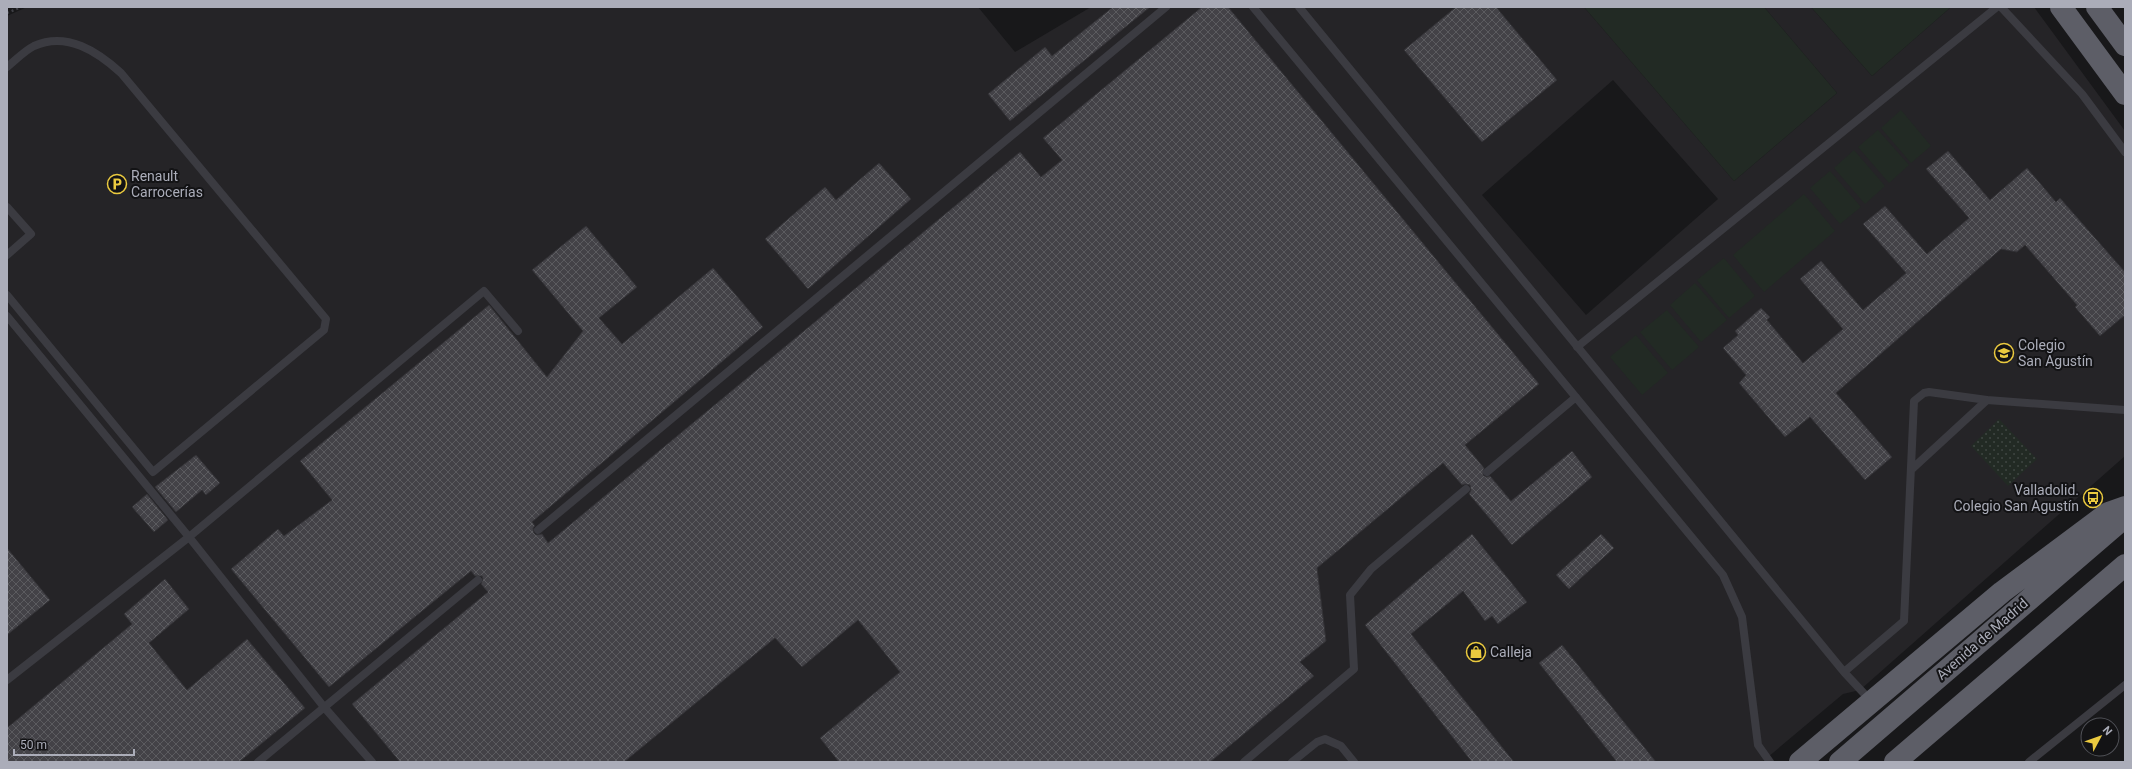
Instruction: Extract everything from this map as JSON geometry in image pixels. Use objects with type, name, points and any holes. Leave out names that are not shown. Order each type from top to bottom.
[{"type":"highway","points":[[2061,7],[2125,94]]},
{"type":"highway","points":[[2097,7],[2125,46]]},
{"type":"highway","points":[[1800,762],[2002,592],[2108,513],[2125,507]]},
{"type":"highway","name":"Avenida de Madrid","points":[[1840,762],[2125,517]]},
{"type":"highway","points":[[1895,762],[2125,565]]},
{"type":"lane","points":[[538,530],[1166,7]]},
{"type":"lane","points":[[1253,7],[1723,575],[1742,617],[1758,745],[1770,762]]},
{"type":"lane","points":[[1299,7],[1844,672],[1871,701]]},
{"type":"lane","points":[[1577,347],[1997,7]]},
{"type":"lane","points":[[2001,7],[2082,94],[2125,152]]},
{"type":"lane","points":[[7,67],[34,46],[47,43],[63,41],[73,42],[101,55],[121,73],[326,319],[324,330],[154,472],[7,295]]},
{"type":"lane","points":[[7,207],[31,234],[7,255]]},
{"type":"lane","points":[[7,680],[189,537],[484,291],[518,331]]},
{"type":"lane","points":[[7,316],[189,537],[324,707],[372,762]]},
{"type":"lane","points":[[1844,672],[1904,621],[1914,401],[1919,395],[1930,392],[1987,400],[2125,410]]},
{"type":"lane","points":[[1487,472],[1576,397]]},
{"type":"lane","points":[[1912,469],[1987,400]]},
{"type":"lane","points":[[1244,762],[1354,669],[1350,595],[1371,569],[1466,489]]},
{"type":"lane","points":[[258,762],[478,580]]},
{"type":"lane","points":[[2029,762],[2125,685]]},
{"type":"lane","points":[[1292,762],[1316,742],[1325,739],[1341,746],[1354,762]]},
{"type":"path","points":[[7,13],[20,7]]},
{"type":"shaded area","points":[[27,7],[978,7],[1015,52],[1091,7],[1456,7],[1405,50],[1482,142],[1557,80],[1496,7],[1584,7],[1734,181],[1837,93],[1764,7],[1811,7],[1872,76],[1951,7],[2034,7],[2125,131],[2125,272],[2060,198],[2056,202],[2027,168],[1990,200],[1948,151],[1927,169],[1969,218],[1927,254],[1885,206],[1864,223],[1906,273],[1863,310],[1821,261],[1800,279],[1843,329],[1803,363],[1767,320],[1770,317],[1761,308],[1735,331],[1738,335],[1746,375],[1739,383],[1785,437],[1810,417],[1865,480],[1892,457],[1836,393],[2001,249],[2017,252],[2025,245],[2077,305],[2075,307],[2100,336],[2125,315],[2125,456],[1860,690],[1843,694],[1762,762],[7,762],[7,16]],"holes":[[[1613,80],[1718,199],[1586,315],[1482,195]]]},
{"type":"shaded area","points":[[1584,7],[1764,7],[1837,93],[1734,181]]},
{"type":"shaded area","points":[[1811,7],[1951,7],[1872,76]]},
{"type":"shaded area","points":[[1901,110],[1931,146],[1911,163],[1881,128]]},
{"type":"shaded area","points":[[1878,130],[1909,165],[1889,183],[1858,147]]},
{"type":"shaded area","points":[[1854,150],[1885,186],[1865,204],[1834,168]]},
{"type":"shaded area","points":[[1830,171],[1861,207],[1840,224],[1810,188]]},
{"type":"shaded area","points":[[1804,194],[1835,231],[1764,292],[1733,255]]},
{"type":"shaded area","points":[[1724,258],[1755,296],[1729,318],[1697,280]]},
{"type":"shaded area","points":[[1695,283],[1727,320],[1701,342],[1670,305]]},
{"type":"shaded area","points":[[1667,310],[1699,347],[1672,370],[1640,332]]},
{"type":"shaded area","points":[[1636,335],[1668,373],[1642,395],[1610,357]]},
{"type":"shaded area","points":[[1999,419],[2037,459],[2008,486],[1971,446]]},
{"type":"building","points":[[1113,7],[1150,7],[1010,121],[988,94],[1045,47],[1052,56]]},
{"type":"building","points":[[1202,7],[1228,7],[1539,384],[1465,445],[1484,468],[1483,475],[1486,477],[1490,476],[1511,501],[1572,451],[1592,477],[1512,545],[1469,494],[1471,490],[1470,485],[1462,485],[1443,463],[1317,568],[1326,641],[1300,662],[1314,676],[1210,762],[839,762],[820,738],[900,672],[858,620],[802,667],[775,638],[624,762],[400,762],[352,704],[488,592],[481,584],[483,579],[482,576],[475,576],[471,571],[329,687],[231,569],[278,529],[284,536],[332,500],[300,461],[489,305],[547,377],[583,331],[532,270],[586,226],[637,287],[599,318],[622,344],[713,268],[763,327],[532,522],[535,526],[533,528],[534,533],[536,535],[542,534],[548,543],[1020,152],[1041,177],[1062,160],[1043,138]]},
{"type":"building","points":[[1456,7],[1496,7],[1557,80],[1482,142],[1404,50]]},
{"type":"building","points":[[1948,151],[1990,200],[2027,168],[2056,202],[2060,198],[2125,272],[2125,315],[2100,336],[2075,307],[2077,305],[2025,245],[2017,252],[2001,249],[1836,393],[1892,457],[1865,480],[1810,417],[1785,437],[1739,383],[1746,375],[1723,348],[1738,335],[1735,331],[1761,308],[1770,317],[1767,320],[1803,363],[1843,329],[1800,279],[1821,261],[1863,310],[1906,273],[1863,224],[1885,206],[1927,254],[1969,218],[1926,169]]},
{"type":"building","points":[[879,163],[911,199],[808,289],[765,239],[825,187],[836,200]]},
{"type":"building","points":[[196,455],[220,483],[206,495],[202,490],[176,512],[155,487]]},
{"type":"building","points":[[147,494],[168,520],[154,532],[132,507]]},
{"type":"building","points":[[1472,534],[1527,602],[1498,624],[1492,616],[1485,621],[1463,591],[1411,634],[1514,762],[1472,762],[1365,625]]},
{"type":"building","points":[[1601,534],[1614,548],[1569,589],[1556,575]]},
{"type":"building","points":[[7,548],[50,600],[7,635]]},
{"type":"building","points":[[165,579],[189,609],[149,643],[187,690],[247,639],[305,708],[239,762],[7,762],[7,728],[132,624],[124,614]]},
{"type":"building","points":[[1562,645],[1656,762],[1617,762],[1539,663]]},
{"type":"place","name":"Renault Carrocerías","points":[[117,184]]},
{"type":"place","name":"Colegio San Agustín","points":[[2004,353]]},
{"type":"place","name":"Valladolid. Colegio San Agustín","points":[[2093,498]]},
{"type":"place","name":"Calleja","points":[[1476,652]]}]
